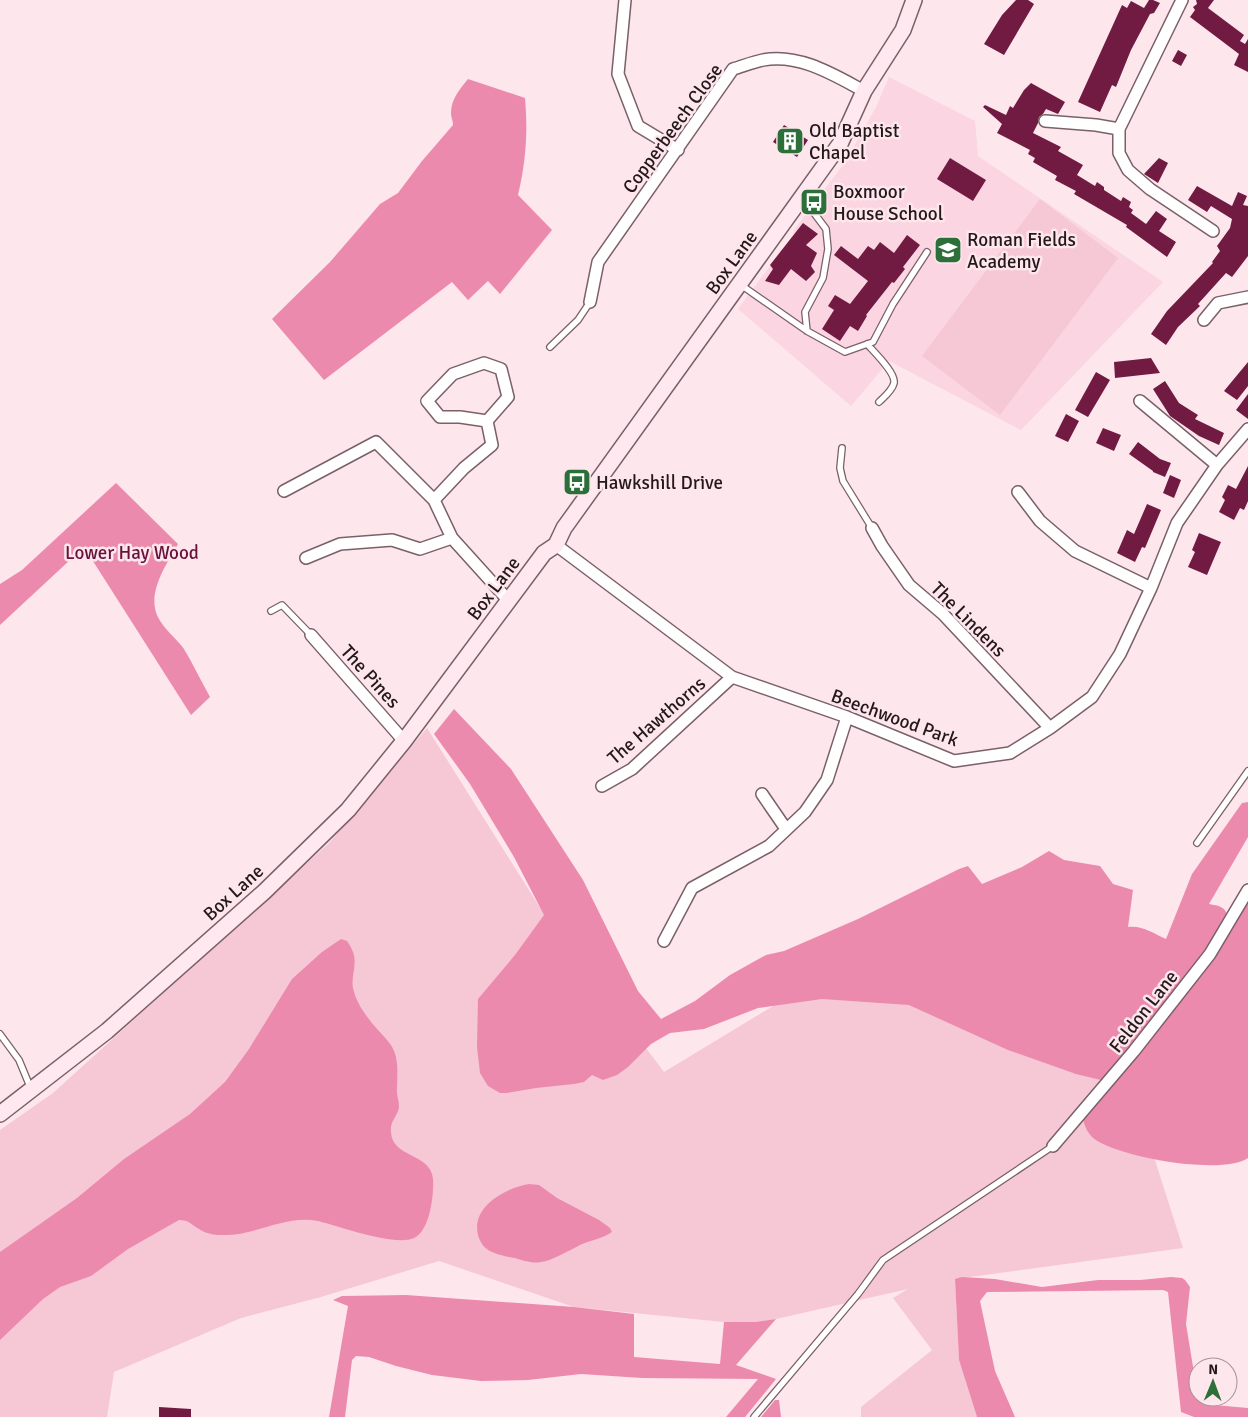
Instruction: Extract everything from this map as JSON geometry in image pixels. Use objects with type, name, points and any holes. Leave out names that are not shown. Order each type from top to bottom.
[{"type":"main road","name":"Box Lane","points":[[0,1114],[107,1031],[264,892],[348,810],[404,741],[544,553],[556,545],[564,528],[840,144],[864,91],[903,30],[914,0]]},
{"type":"street","points":[[625,0],[618,74],[638,126],[678,150]]},
{"type":"street","points":[[1182,0],[1119,128],[1119,153],[1128,170],[1150,189],[1213,231]]},
{"type":"street","name":"Copperbeech Close","points":[[590,302],[598,262],[733,69],[763,60],[791,60],[815,66],[864,91]]},
{"type":"street","points":[[1045,121],[1119,128]]},
{"type":"street","points":[[1204,320],[1218,304],[1247,297]]},
{"type":"street","points":[[484,363],[501,370],[508,397],[487,421],[460,416],[440,417],[427,401],[453,374],[484,363]]},
{"type":"street","points":[[1140,401],[1217,466]]},
{"type":"street","points":[[434,500],[464,468],[492,445],[487,421]]},
{"type":"street","name":"Beechwood Park","points":[[556,545],[732,677],[847,717],[954,761],[1010,753],[1050,728],[1092,697],[1120,654],[1151,588],[1177,523],[1217,466],[1248,429]]},
{"type":"street","points":[[284,491],[376,442],[434,500],[452,538],[508,600]]},
{"type":"street","points":[[1018,492],[1040,520],[1075,551],[1151,588]]},
{"type":"street","name":"The Lindens","points":[[872,528],[908,585],[942,614],[1050,728]]},
{"type":"street","points":[[306,558],[340,544],[392,540],[420,549],[452,538]]},
{"type":"street","name":"The Pines","points":[[311,635],[404,741]]},
{"type":"street","name":"The Hawthorns","points":[[602,786],[632,769],[732,677]]},
{"type":"street","points":[[664,941],[692,888],[769,846],[805,812],[827,780],[847,717]]},
{"type":"street","points":[[762,794],[786,830]]},
{"type":"street","name":"Feldon Lane","points":[[1053,1146],[1134,1051],[1210,954],[1248,890]]},
{"type":"lane","points":[[798,203],[814,213],[826,229],[828,249],[823,278],[804,312],[807,331]]},
{"type":"lane","points":[[740,284],[807,331],[845,352],[873,342],[893,304],[927,252]]},
{"type":"lane","points":[[550,347],[578,320],[590,302]]},
{"type":"lane","points":[[867,344],[893,375],[895,382],[892,390],[879,402]]},
{"type":"lane","points":[[842,448],[840,468],[843,480],[872,528]]},
{"type":"lane","points":[[271,611],[282,605],[311,635]]},
{"type":"lane","points":[[1197,843],[1248,772]]},
{"type":"lane","points":[[0,1034],[19,1060],[31,1089]]},
{"type":"lane","points":[[754,1417],[858,1294],[883,1260],[1053,1146]]},
{"type":"shaded area","name":"Roman Fields Academy","points":[[889,77],[975,121],[978,156],[1163,282],[1021,430],[889,361],[851,406],[738,309],[846,161],[876,107]]},
{"type":"shaded area","points":[[1040,199],[1118,258],[1000,415],[922,356]]},
{"type":"shaded area","points":[[427,728],[539,906],[664,1072],[958,894],[1068,887],[1183,1248],[955,1279],[959,1360],[977,1417],[861,1417],[861,1407],[932,1350],[893,1298],[908,1289],[776,1319],[755,1322],[724,1322],[574,1307],[439,1261],[321,1297],[241,1318],[114,1372],[107,1417],[0,1417],[0,1130],[53,1093],[329,843]]},
{"type":"green space","points":[[468,79],[525,98],[526,147],[518,195],[552,230],[500,294],[488,281],[468,300],[452,282],[324,380],[272,319],[330,262],[380,204],[398,193],[453,125],[451,108],[456,95]]},
{"type":"green space","name":"Lower Hay Wood","points":[[116,483],[178,544],[159,580],[154,600],[155,610],[159,619],[184,649],[210,697],[191,715],[84,547],[0,625],[0,584],[22,570]]},
{"type":"green space","points":[[454,709],[511,769],[583,880],[638,991],[661,1019],[695,1001],[730,975],[766,955],[784,951],[858,919],[959,869],[968,866],[982,884],[1022,867],[1049,851],[1064,860],[1100,866],[1113,884],[1133,890],[1128,927],[1143,928],[1166,939],[1192,874],[1242,803],[1248,802],[1248,837],[1209,904],[1219,906],[1227,913],[1228,917],[1210,948],[1105,1081],[1076,1074],[1008,1050],[909,1005],[822,999],[758,1008],[704,1029],[670,1033],[651,1044],[617,1075],[603,1080],[592,1075],[584,1082],[574,1084],[500,1093],[488,1086],[480,1073],[477,1047],[478,999],[515,955],[544,915],[514,857],[470,784],[434,734]]},
{"type":"green space","points":[[1248,899],[1248,1158],[1235,1163],[1216,1165],[1170,1162],[1123,1152],[1093,1138],[1086,1128],[1083,1118]]},
{"type":"green space","points":[[341,939],[347,941],[354,956],[353,985],[358,1002],[391,1045],[396,1056],[399,1106],[391,1126],[393,1140],[398,1147],[426,1164],[431,1171],[433,1194],[430,1212],[424,1228],[419,1234],[414,1238],[394,1240],[367,1235],[318,1221],[306,1220],[281,1223],[245,1233],[218,1235],[206,1233],[188,1222],[179,1220],[128,1249],[91,1276],[60,1287],[43,1299],[0,1340],[0,1252],[77,1198],[124,1159],[190,1114],[225,1082],[249,1049],[292,979],[322,952]]},
{"type":"green space","points":[[529,1184],[539,1185],[557,1198],[599,1220],[610,1228],[612,1232],[545,1261],[528,1262],[489,1251],[481,1243],[478,1235],[477,1225],[480,1215],[492,1200],[501,1194]]},
{"type":"green space","points":[[962,1277],[995,1279],[1042,1287],[1098,1280],[1182,1278],[1190,1287],[1186,1324],[1191,1357],[1188,1357],[1188,1407],[1248,1408],[1248,1417],[1194,1417],[1181,1412],[1168,1292],[1163,1290],[987,1292],[980,1301],[995,1371],[1015,1417],[977,1417],[959,1360],[955,1279]]},
{"type":"green space","points":[[406,1295],[574,1307],[634,1314],[634,1357],[720,1364],[724,1322],[755,1322],[776,1319],[736,1365],[776,1379],[745,1417],[726,1417],[758,1379],[642,1378],[581,1374],[528,1380],[481,1381],[432,1375],[369,1357],[356,1356],[352,1360],[345,1417],[329,1417],[348,1306],[333,1300],[342,1296]]},
{"type":"green space","points":[[775,1400],[779,1400],[781,1417],[761,1417]]},
{"type":"building","points":[[1016,0],[1028,0],[1034,4],[1004,55],[984,44],[1002,15]]},
{"type":"building","points":[[1149,0],[1160,3],[1154,13],[1150,14],[1131,50],[1116,87],[1112,85],[1100,112],[1078,102],[1122,5],[1127,8],[1131,1],[1144,8]]},
{"type":"building","points":[[1196,0],[1214,0],[1208,8],[1244,35],[1240,41],[1245,44],[1248,39],[1248,72],[1234,65],[1239,54],[1190,17],[1195,10],[1193,7],[1197,4]]},
{"type":"building","points":[[1178,50],[1187,55],[1181,66],[1172,61]]},
{"type":"building","points":[[1031,83],[1065,102],[1058,114],[1046,109],[1039,117],[1033,133],[1061,147],[1058,151],[1083,165],[1077,175],[1095,186],[1097,182],[1104,187],[1104,190],[1121,201],[1123,197],[1131,202],[1129,207],[1133,210],[1131,213],[1146,224],[1156,211],[1167,219],[1159,231],[1176,242],[1167,257],[1126,227],[1127,225],[1074,194],[1076,191],[1055,180],[1057,176],[1033,162],[1035,158],[1028,154],[1030,150],[997,133],[1002,124],[983,107],[985,105],[1006,115],[1010,106],[1013,108],[1024,90]]},
{"type":"building","name":"Old Baptist Chapel","points":[[784,125],[808,140],[797,157],[773,142]]},
{"type":"building","points":[[950,158],[986,180],[973,201],[937,179]]},
{"type":"building","points":[[1159,158],[1168,163],[1158,183],[1144,174]]},
{"type":"building","points":[[1197,186],[1232,206],[1238,192],[1247,196],[1243,205],[1248,206],[1248,256],[1232,277],[1226,273],[1198,304],[1200,306],[1178,327],[1166,345],[1151,334],[1167,311],[1213,263],[1220,251],[1217,246],[1230,228],[1232,219],[1211,206],[1207,212],[1188,200]]},
{"type":"building","points":[[803,223],[818,234],[806,245],[817,253],[811,266],[815,272],[806,281],[791,269],[779,285],[765,281],[773,269],[770,265]]},
{"type":"building","points":[[907,235],[920,245],[903,267],[905,269],[894,283],[892,282],[866,315],[858,331],[850,326],[840,341],[822,329],[834,310],[828,306],[835,295],[850,304],[868,281],[834,255],[841,246],[858,259],[868,246],[874,250],[880,242],[894,253]]},
{"type":"building","points":[[1151,358],[1160,373],[1115,378],[1114,362]]},
{"type":"building","points":[[1248,362],[1248,386],[1237,400],[1224,391]]},
{"type":"building","points":[[1096,372],[1110,380],[1088,417],[1075,410]]},
{"type":"building","points":[[1165,381],[1179,403],[1198,415],[1195,419],[1224,433],[1219,445],[1199,436],[1170,416],[1153,389]]},
{"type":"building","points":[[1248,394],[1248,419],[1236,410]]},
{"type":"building","points":[[1066,414],[1079,421],[1068,442],[1055,436]]},
{"type":"building","points":[[1103,428],[1121,435],[1114,451],[1096,443]]},
{"type":"building","points":[[1138,442],[1160,459],[1171,463],[1165,477],[1153,472],[1129,454]]},
{"type":"building","points":[[1248,466],[1248,501],[1244,510],[1240,508],[1234,520],[1219,512],[1225,500],[1222,497],[1228,485],[1236,489]]},
{"type":"building","points":[[1170,475],[1181,480],[1174,498],[1163,493]]},
{"type":"building","points":[[1147,504],[1161,510],[1145,548],[1142,547],[1135,562],[1117,553],[1127,530],[1134,534]]},
{"type":"building","points":[[1199,533],[1221,542],[1207,575],[1188,567],[1195,552],[1192,550]]},
{"type":"building","points":[[159,1407],[191,1409],[191,1417],[159,1417]]},
{"type":"place","name":"Old Baptist Chapel","points":[[790,141]]},
{"type":"place","name":"Boxmoor House School","points":[[814,202]]},
{"type":"place","name":"Roman Fields Academy","points":[[948,250]]},
{"type":"place","name":"Hawkshill Drive","points":[[577,482]]}]
